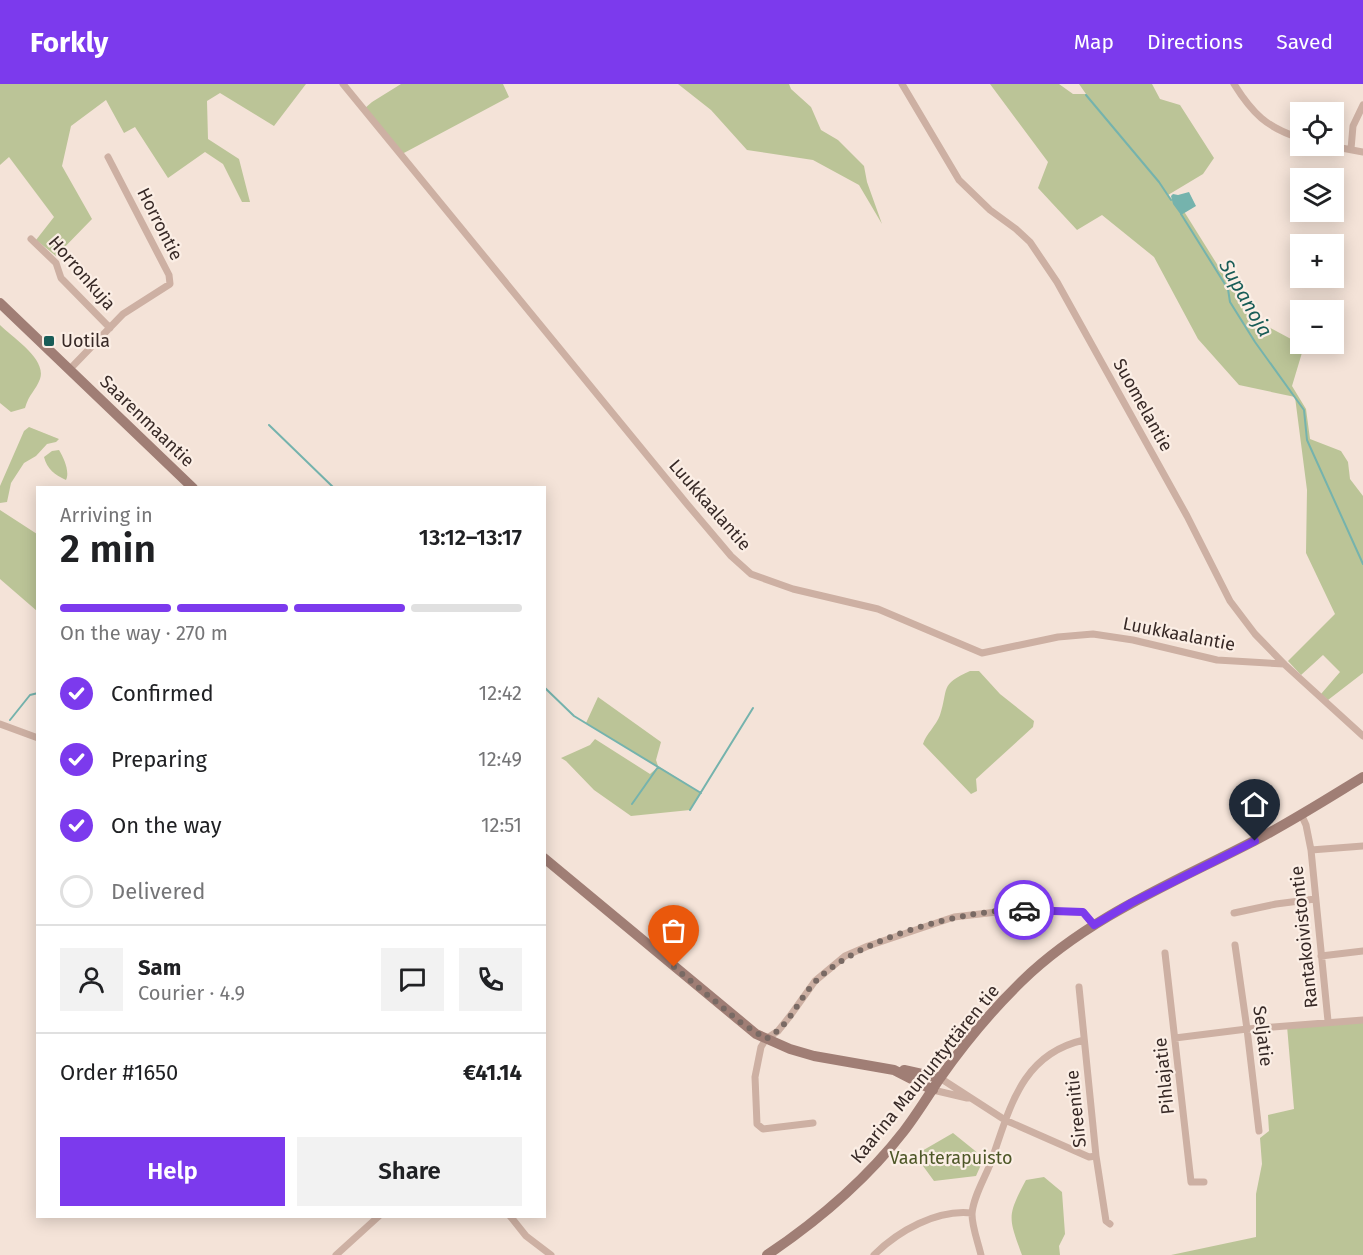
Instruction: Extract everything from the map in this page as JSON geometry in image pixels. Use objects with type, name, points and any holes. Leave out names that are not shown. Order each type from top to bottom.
[{"type":"street","name":"Luukkaalantie","points":[[343,84],[687,504],[731,556],[751,574],[793,589],[878,609],[982,653],[1058,637],[1093,634],[1133,640],[1217,660],[1284,664]]},
{"type":"street","name":"Suomelantie","points":[[902,84],[959,180],[990,210],[1030,242],[1057,282],[1187,516],[1230,602],[1255,634],[1284,664],[1363,736]]},
{"type":"street","points":[[1234,84],[1251,110],[1264,123],[1290,134]]},
{"type":"street","points":[[1351,149],[1353,126],[1363,105]]},
{"type":"street","points":[[1344,148],[1363,152]]},
{"type":"street","name":"Horrontie","points":[[69,370],[123,314],[170,284],[170,279],[108,156]]},
{"type":"street","name":"Horronkuja","points":[[31,239],[56,263],[61,278],[110,327]]},
{"type":"street","name":"Saarenmaantie","points":[[0,303],[191,486]]},
{"type":"street","points":[[0,724],[36,737]]},
{"type":"street","name":"Kaarina Maununtyttären tie","points":[[767,1255],[808,1226],[863,1178],[902,1133],[940,1078],[988,1017],[1022,981],[1050,956],[1094,925],[1301,814],[1363,777]]},
{"type":"street","name":"Rantakoivistontie","points":[[1301,814],[1306,825],[1311,850],[1328,1021]]},
{"type":"street","points":[[1311,850],[1363,846]]},
{"type":"street","points":[[546,860],[740,1022],[766,1039],[814,1056],[940,1078],[967,1098],[1005,1120],[1089,1157],[1096,1156]]},
{"type":"street","points":[[1234,913],[1315,899]]},
{"type":"street","points":[[813,1123],[763,1129],[757,1124],[755,1077],[761,1047],[766,1039],[778,1031],[815,981],[845,956],[954,917],[1014,910],[1083,912],[1094,925]]},
{"type":"street","points":[[1334,944],[1334,954]]},
{"type":"street","name":"Seljatie","points":[[1234,945],[1248,1029],[1259,1131]]},
{"type":"street","points":[[1321,956],[1363,951]]},
{"type":"street","name":"Pihlajatie","points":[[1164,953],[1191,1182],[1204,1182]]},
{"type":"street","name":"Sireenitie","points":[[1079,987],[1096,1156],[1106,1221],[1110,1224]]},
{"type":"street","points":[[1175,1038],[1328,1021],[1363,1020]]},
{"type":"street","points":[[981,1255],[972,1213],[1005,1120],[1029,1071],[1047,1056],[1070,1043],[1084,1040]]},
{"type":"street","points":[[894,1070],[933,1090],[967,1098]]},
{"type":"street","points":[[874,1255],[895,1237],[918,1224],[944,1216],[972,1213]]},
{"type":"street","points":[[336,1255],[377,1218]]},
{"type":"street","points":[[512,1218],[526,1236],[551,1255]]},
{"type":"green space","points":[[0,84],[306,84],[274,126],[220,93],[207,101],[208,139],[239,159],[250,202],[242,202],[223,164],[205,152],[168,178],[135,127],[124,133],[106,100],[71,126],[62,166],[92,219],[56,256],[36,240],[54,217],[9,157],[0,165]]},
{"type":"green space","points":[[401,84],[503,84],[509,97],[402,154],[364,109]]},
{"type":"green space","points":[[678,84],[789,84],[791,89],[811,107],[821,130],[838,140],[864,166],[867,182],[882,224],[859,185],[813,160],[747,150],[711,110]]},
{"type":"green space","points":[[990,84],[1059,84],[1073,94],[1086,94],[1079,84],[1152,84],[1160,99],[1180,105],[1214,158],[1203,174],[1168,195],[1185,213],[1250,317],[1290,338],[1290,354],[1302,354],[1292,386],[1306,409],[1310,439],[1341,451],[1348,462],[1350,479],[1363,496],[1363,673],[1328,700],[1321,694],[1340,672],[1323,655],[1301,675],[1288,661],[1335,614],[1306,553],[1307,490],[1295,397],[1239,385],[1198,339],[1154,257],[1102,215],[1077,230],[1038,188],[1048,162]]},
{"type":"green space","points":[[0,325],[28,349],[39,364],[41,371],[40,379],[25,408],[11,412],[0,403]]},
{"type":"green space","points":[[29,427],[59,439],[47,444],[36,456],[24,463],[11,483],[7,502],[0,503],[0,486],[24,431]]},
{"type":"green space","points":[[59,450],[67,469],[66,480],[52,471],[44,457],[52,451]]},
{"type":"green space","points":[[0,510],[36,533],[36,610],[0,579]]},
{"type":"green space","points":[[970,671],[979,671],[1000,694],[1034,721],[1033,727],[976,779],[977,791],[971,794],[923,744],[940,715],[949,684]]},
{"type":"green space","points":[[598,697],[661,742],[656,760],[658,766],[701,793],[690,810],[631,816],[594,790],[561,758],[590,745],[595,739],[650,774],[658,767],[586,723]]},
{"type":"green space","points":[[1363,1020],[1363,1255],[1171,1255],[1256,1237],[1256,1194],[1262,1164],[1260,1138],[1269,1131],[1268,1115],[1294,1109],[1287,1026]]},
{"type":"green space","name":"Vaahterapuisto","points":[[953,1133],[984,1158],[976,1176],[934,1181],[915,1155]]},
{"type":"green space","points":[[1044,1177],[1062,1192],[1065,1234],[1059,1246],[1060,1255],[1022,1255],[1012,1224],[1015,1202],[1026,1180]]},
{"type":"water","points":[[1189,192],[1196,206],[1181,215],[1173,204],[1171,196]]},
{"type":"waterway","name":"Supanoja","points":[[1086,95],[1159,182],[1171,200]]},
{"type":"waterway","name":"Supanoja","points":[[1181,214],[1228,289],[1230,302],[1255,342],[1304,410],[1307,440],[1363,564]]},
{"type":"waterway","points":[[269,425],[332,486]]},
{"type":"waterway","points":[[546,689],[574,716],[701,793]]},
{"type":"waterway","points":[[10,720],[30,695],[36,694]]},
{"type":"waterway","points":[[690,810],[753,708]]},
{"type":"waterway","points":[[632,804],[658,767]]},
{"type":"way so far","points":[[674,967],[740,1022],[766,1039],[778,1031],[815,981],[845,956],[954,917],[1024,910]]},
{"type":"place","name":"Uotila","points":[[49,341]]},
{"type":"route","points":[[1024,910],[1083,912],[1094,925],[1131,903],[1255,841]]}]
